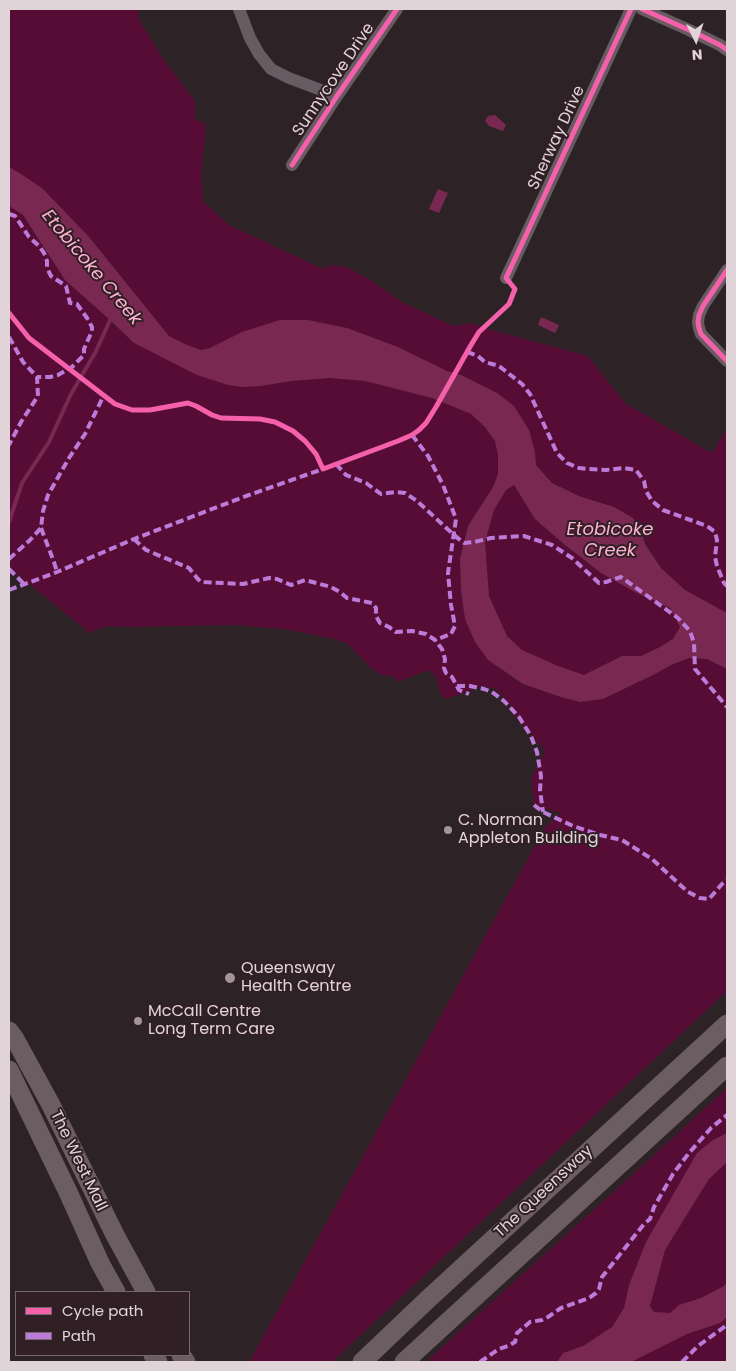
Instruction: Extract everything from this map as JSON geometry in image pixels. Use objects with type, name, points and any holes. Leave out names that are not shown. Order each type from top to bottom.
[{"type":"main road","name":"The Queensway","points":[[362,1362],[727,1024]]},
{"type":"main road","name":"The West Mall","points":[[9,1031],[51,1105],[115,1235],[145,1291]]},
{"type":"main road","name":"The Queensway","points":[[404,1362],[727,1066]]},
{"type":"main road","name":"The West Mall","points":[[9,1070],[100,1263],[115,1291]]},
{"type":"street","points":[[239,9],[250,38],[259,54],[271,69],[289,78],[337,96]]},
{"type":"street","name":"Sunnycove Drive","points":[[292,165],[397,9]]},
{"type":"street","name":"Sherway Drive","points":[[506,278],[631,9]]},
{"type":"street","points":[[642,9],[689,30],[727,50]]},
{"type":"street","points":[[727,270],[703,306],[698,322],[701,334],[727,361]]},
{"type":"shaded area","points":[[9,9],[138,9],[139,20],[164,60],[195,101],[195,118],[206,125],[201,176],[203,201],[229,225],[323,269],[332,265],[346,267],[367,278],[402,302],[453,326],[471,323],[588,356],[625,403],[712,453],[727,428],[727,613],[685,590],[661,568],[633,518],[614,507],[579,496],[552,483],[536,465],[535,452],[461,375],[447,371],[398,347],[347,328],[308,320],[201,350],[169,336],[89,237],[21,174],[9,167]]},
{"type":"shaded area","points":[[9,206],[23,215],[65,279],[134,343],[261,386],[329,378],[365,381],[432,398],[471,414],[485,427],[495,441],[498,455],[498,474],[493,487],[468,526],[460,559],[461,591],[465,619],[488,660],[522,684],[580,702],[603,699],[689,658],[707,659],[727,669],[727,991],[332,1362],[249,1362],[546,826],[560,813],[534,805],[531,778],[545,751],[511,711],[511,706],[496,689],[482,686],[447,699],[441,696],[437,679],[431,671],[423,672],[399,682],[392,676],[382,675],[372,669],[348,644],[335,639],[284,629],[233,625],[107,626],[95,630],[91,634],[9,568]]},
{"type":"shaded area","points":[[514,485],[535,519],[565,545],[601,573],[635,592],[670,608],[680,627],[673,639],[641,656],[622,656],[584,676],[522,650],[507,636],[489,596],[485,542],[494,510],[506,490]]},
{"type":"shaded area","points":[[727,1088],[727,1133],[713,1140],[646,1242],[629,1285],[624,1308],[612,1327],[583,1346],[563,1353],[557,1362],[428,1362],[430,1358]]},
{"type":"shaded area","points":[[727,1162],[727,1283],[701,1298],[679,1305],[670,1314],[654,1312],[650,1306],[665,1250],[709,1179]]},
{"type":"shaded area","points":[[727,1317],[727,1362],[631,1362],[687,1334],[719,1323]]},
{"type":"water","points":[[495,115],[506,125],[503,131],[489,126],[485,121],[488,116]]},
{"type":"water","name":"Etobicoke Creek","points":[[9,167],[43,189],[89,237],[169,336],[187,345],[201,350],[210,348],[242,332],[280,320],[308,320],[347,328],[398,347],[497,393],[514,406],[529,430],[535,452],[536,465],[552,483],[579,496],[614,507],[633,518],[641,531],[645,544],[661,568],[685,590],[727,613],[727,669],[707,659],[689,658],[603,699],[580,702],[523,684],[488,660],[475,642],[465,619],[461,591],[460,559],[468,526],[493,487],[498,474],[498,455],[495,441],[485,427],[471,414],[432,398],[365,381],[329,378],[243,387],[228,385],[197,375],[134,343],[65,280],[23,215],[9,206]],"holes":[[[514,485],[535,519],[601,573],[635,592],[670,608],[680,627],[673,639],[641,656],[622,656],[584,675],[522,650],[507,636],[489,596],[485,542],[494,510],[506,490]]]},
{"type":"water","points":[[438,189],[448,193],[439,213],[429,209]]},
{"type":"water","points":[[541,317],[559,325],[555,333],[538,325]]},
{"type":"water","points":[[727,1133],[727,1162],[709,1179],[665,1250],[650,1306],[654,1312],[670,1313],[679,1305],[701,1298],[727,1283],[727,1317],[720,1323],[687,1334],[631,1362],[557,1362],[563,1353],[583,1346],[612,1327],[624,1308],[629,1285],[646,1242],[697,1153],[713,1140]]},
{"type":"waterway","points":[[9,522],[22,483],[49,442],[71,394],[95,353],[112,316]]},
{"type":"marked path","points":[[9,214],[15,216],[29,237],[39,246],[44,253],[51,276],[66,286],[70,303],[77,304],[92,327],[84,349],[84,355],[72,367],[58,375],[37,377]]},
{"type":"marked path","points":[[9,337],[23,362],[37,377],[38,396],[9,445]]},
{"type":"marked path","points":[[467,352],[478,356],[485,362],[499,366],[522,384],[530,394],[557,453],[567,463],[579,468],[606,470],[624,468],[636,470],[644,481],[646,491],[652,501],[663,510],[707,526],[715,532],[717,540],[715,557],[724,583],[727,586]]},
{"type":"marked path","points":[[9,559],[41,528],[43,511],[48,495],[85,434],[104,395]]},
{"type":"marked path","points":[[412,435],[428,456],[443,485],[456,519],[448,573],[455,626],[451,634],[435,640]]},
{"type":"marked path","points":[[336,464],[346,475],[366,483],[381,494],[405,493],[417,501],[464,543],[491,538],[524,536],[552,545],[572,558],[599,583],[621,577],[678,618],[690,631],[694,643],[695,669],[727,707]]},
{"type":"marked path","points":[[9,590],[134,539],[323,469]]},
{"type":"marked path","points":[[41,528],[57,572]]},
{"type":"marked path","points":[[134,539],[146,550],[189,568],[201,582],[243,584],[269,578],[291,585],[305,580],[331,587],[347,598],[372,603],[376,608],[376,616],[380,623],[396,632],[412,631],[426,634],[435,640],[442,649],[446,673],[452,677],[459,690],[469,694]]},
{"type":"marked path","points":[[9,569],[24,584]]},
{"type":"marked path","points":[[457,686],[470,686],[492,692],[504,701],[519,717],[531,736],[537,752],[541,776],[540,790],[543,812]]},
{"type":"marked path","points":[[534,805],[543,812],[573,826],[622,840],[652,859],[688,892],[700,898],[709,899],[727,880]]},
{"type":"marked path","points":[[480,1362],[499,1349],[515,1342],[517,1333],[530,1322],[542,1320],[561,1308],[589,1298],[596,1293],[602,1277],[650,1219],[654,1207],[673,1174],[711,1128],[727,1115]]},
{"type":"marked path","points":[[682,1362],[698,1346],[727,1325]]},
{"type":"cycle path","points":[[292,165],[397,9]]},
{"type":"cycle path","points":[[9,313],[29,338],[115,404],[132,410],[150,410],[188,403],[221,418],[260,419],[275,422],[293,431],[305,441],[316,454],[323,469],[412,435],[426,423],[479,332],[509,304],[515,289],[506,278],[631,9]]},
{"type":"cycle path","points":[[642,9],[689,30],[727,50]]},
{"type":"cycle path","points":[[727,270],[703,306],[698,322],[701,334],[727,361]]},
{"type":"place","name":"C. Norman Appleton Building","points":[[448,830]]},
{"type":"place","name":"Queensway Health Centre","points":[[230,978]]},
{"type":"place","name":"McCall Centre Long Term Care","points":[[138,1021]]}]
